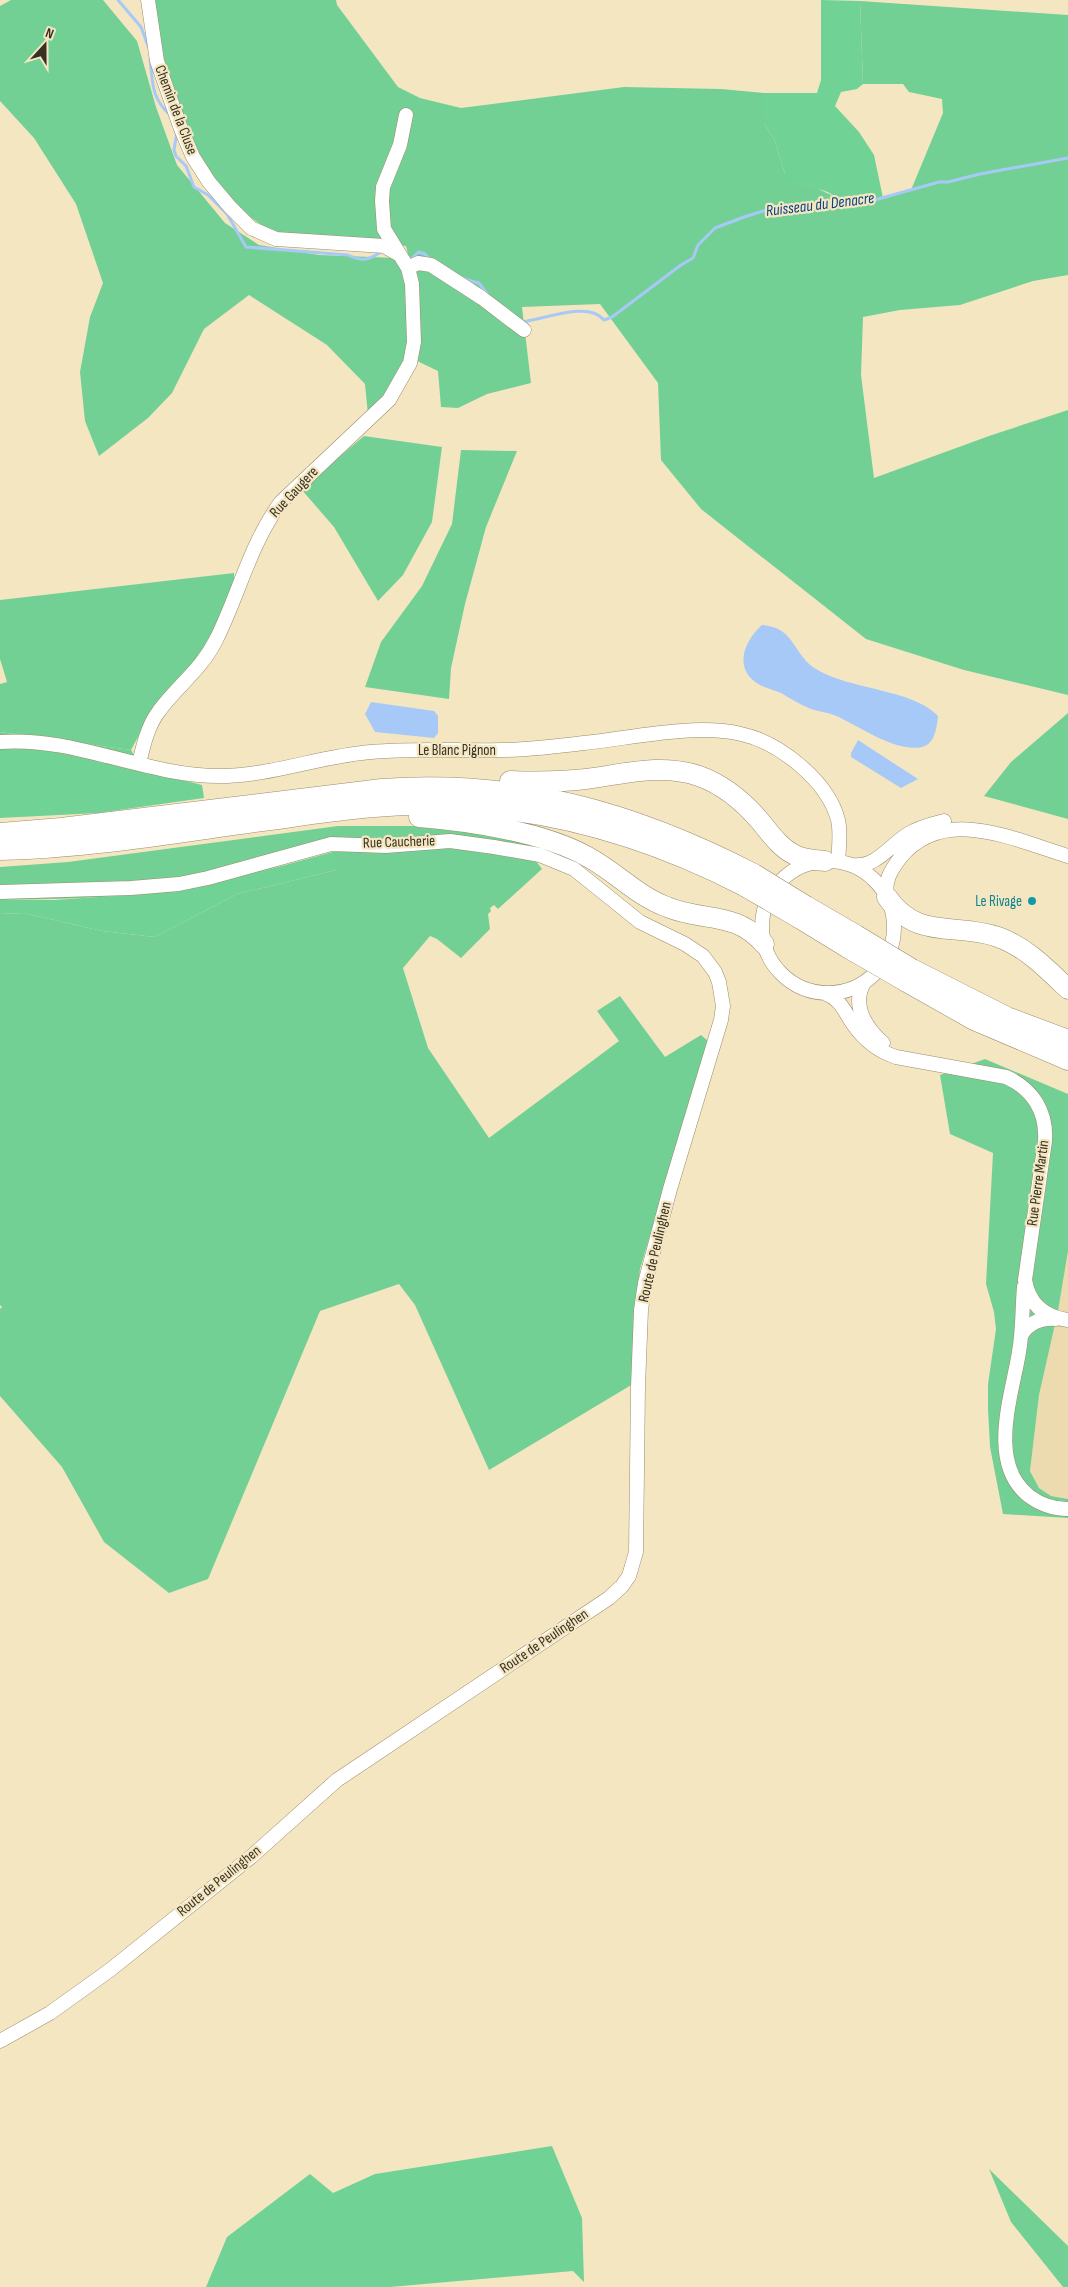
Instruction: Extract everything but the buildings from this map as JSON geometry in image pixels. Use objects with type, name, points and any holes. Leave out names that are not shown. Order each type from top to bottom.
[{"type":"highway","points":[[0,850],[100,843],[208,819],[320,788],[376,781],[435,778],[552,782],[648,770],[674,770],[700,776],[729,791],[747,806],[777,841],[790,852],[803,858],[831,861]]},
{"type":"highway","points":[[0,833],[381,807],[444,805],[549,817],[595,826],[673,852],[750,881],[909,975],[974,1020],[1068,1060]]},
{"type":"highway","points":[[208,819],[409,816],[450,820],[531,836],[563,845],[590,858],[637,892],[664,906],[682,912],[740,924],[752,931],[764,944]]},
{"type":"highway","points":[[887,897],[900,913],[919,924],[934,928],[981,932],[1008,941],[1038,961],[1068,988]]},
{"type":"highway","points":[[909,975],[1068,1040]]},
{"type":"street","name":"Chemin de la Cluse","points":[[148,0],[157,61],[169,99],[193,157],[209,182],[251,228],[276,239],[384,246],[399,254]]},
{"type":"street","name":"Rue Gaugere","points":[[139,764],[147,736],[159,711],[197,670],[216,640],[252,550],[272,514],[281,502],[389,400],[405,375],[410,363],[414,342],[412,284],[408,268],[384,229],[382,201],[383,188],[400,145],[406,115]]},
{"type":"street","points":[[408,268],[418,263],[431,265],[482,298],[524,330]]},
{"type":"street","name":"Le Blanc Pignon","points":[[0,742],[15,741],[50,745],[139,764],[198,774],[233,776],[374,751],[429,749],[504,750],[691,731],[732,732],[757,738],[782,751],[824,792],[834,809],[839,827],[831,861]]},
{"type":"street","points":[[852,865],[875,880],[887,897],[894,917],[892,944],[884,963],[864,983],[845,991],[824,993],[804,989],[786,978],[772,963],[764,944],[762,916],[767,900],[776,886],[798,868],[831,861],[852,865],[866,865],[886,853],[906,835],[935,823],[964,822],[1068,856]]},
{"type":"street","points":[[887,897],[887,880],[892,870],[906,851],[923,838],[954,829],[993,833]]},
{"type":"street","name":"Rue Caucherie","points":[[0,892],[179,884],[208,878],[331,844],[386,846],[450,841],[540,855],[574,869],[640,922],[685,944],[703,956],[716,972],[719,982],[722,1006],[721,1020]]},
{"type":"street","name":"Rue Pierre Martin","points":[[864,983],[859,992],[858,1001],[859,1008],[867,1025],[885,1045],[910,1059]]},
{"type":"street","name":"Rue Pierre Martin","points":[[824,993],[834,997],[841,1003],[853,1024],[871,1044],[888,1054],[1006,1077],[1022,1085],[1039,1106],[1044,1120],[1045,1141],[1025,1280],[1035,1306],[1046,1314],[1063,1320]]},
{"type":"street","name":"Route de Peulinghen","points":[[0,2041],[50,2013],[110,1970],[246,1862],[337,1780],[609,1598],[626,1580],[634,1565],[637,1545],[638,1387],[643,1291],[667,1198],[721,1020]]},
{"type":"street","points":[[1025,1280],[1022,1334],[1006,1436],[1005,1450],[1008,1467],[1019,1486],[1034,1499],[1052,1508],[1068,1510]]},
{"type":"street","points":[[1022,1334],[1034,1322],[1045,1319],[1063,1320]]},
{"type":"shaded area","points":[[1068,1251],[1068,1499],[1051,1496],[1039,1488],[1030,1471],[1039,1395],[1058,1311]]},
{"type":"green space","points":[[11,0],[103,0],[137,41],[156,107],[177,165],[225,223],[259,245],[319,255],[397,258],[406,282],[409,332],[405,364],[397,382],[368,415],[365,384],[327,345],[249,295],[204,329],[172,393],[148,418],[99,456],[85,421],[80,372],[90,317],[103,283],[76,204],[34,138],[0,101],[0,6]]},
{"type":"green space","points":[[148,0],[336,0],[337,5],[398,87],[420,98],[461,108],[624,87],[721,89],[764,93],[764,124],[774,139],[785,174],[838,198],[864,203],[911,190],[943,113],[942,99],[909,92],[903,84],[863,84],[860,1],[1068,15],[1068,275],[1033,281],[960,305],[900,310],[863,317],[861,375],[874,478],[989,436],[1068,410],[1068,695],[964,670],[866,639],[701,509],[661,460],[658,383],[600,304],[522,307],[531,383],[487,394],[458,408],[441,407],[438,371],[415,360],[417,291],[406,246],[281,235],[251,218],[227,195],[207,166],[190,135],[166,66]]},
{"type":"green space","points":[[821,0],[860,1],[863,84],[857,89],[841,92],[835,106],[859,132],[874,155],[883,198],[864,203],[841,205],[833,195],[822,190],[796,187],[785,174],[774,139],[764,124],[764,93],[817,93],[821,80]]},
{"type":"green space","points":[[364,436],[442,447],[432,522],[403,575],[378,601],[334,527],[301,489]]},
{"type":"green space","points":[[461,450],[517,451],[486,527],[465,604],[451,668],[449,699],[365,687],[381,642],[422,586],[452,524]]},
{"type":"green space","points":[[234,573],[234,589],[206,646],[189,675],[154,707],[131,750],[0,732],[0,684],[7,682],[0,659],[0,600]]},
{"type":"green space","points":[[1068,713],[1068,819],[984,796],[1011,762]]},
{"type":"green space","points":[[0,732],[131,750],[143,770],[202,785],[204,798],[98,813],[0,818]]},
{"type":"green space","points":[[338,826],[431,826],[530,843],[536,861],[542,869],[498,909],[494,905],[490,908],[491,911],[488,914],[490,929],[461,958],[437,939],[430,936],[403,968],[428,1048],[489,1138],[619,1041],[597,1011],[620,996],[665,1057],[701,1035],[708,1041],[640,1269],[633,1384],[489,1470],[415,1305],[399,1284],[320,1311],[208,1579],[169,1593],[104,1542],[62,1467],[0,1396],[0,1309],[2,1307],[0,1305],[0,914],[24,913],[102,931],[155,937],[237,894],[336,870],[336,851],[219,884],[137,895],[82,898],[0,900],[0,867],[68,862]]},
{"type":"green space","points":[[336,851],[336,870],[237,894],[155,937],[102,931],[24,913],[0,914],[0,900],[54,900],[143,894],[220,883]]},
{"type":"green space","points":[[985,1059],[1068,1094],[1068,1251],[1058,1311],[1039,1395],[1030,1471],[1039,1488],[1051,1496],[1068,1499],[1068,1518],[1003,1514],[990,1447],[988,1384],[996,1329],[994,1312],[986,1284],[993,1153],[950,1134],[940,1075]]},
{"type":"green space","points":[[552,2146],[582,2218],[584,2282],[573,2271],[390,2287],[206,2287],[227,2237],[310,2174],[333,2193],[375,2174]]},
{"type":"green space","points":[[989,2169],[1068,2246],[1068,2287],[1063,2287],[1011,2222]]},
{"type":"water","points":[[762,625],[773,627],[788,636],[808,663],[830,676],[913,700],[927,707],[938,716],[933,739],[922,747],[900,746],[877,737],[834,715],[811,709],[781,693],[760,685],[746,672],[744,656],[750,639]]},
{"type":"water","points":[[371,702],[434,711],[438,716],[438,733],[434,738],[375,732],[365,714]]},
{"type":"water","points":[[858,740],[918,779],[901,788],[851,757],[851,753]]},
{"type":"waterway","name":"Ruisseau du Denacre","points":[[118,0],[141,27],[148,46]]},
{"type":"waterway","name":"Ruisseau du Denacre","points":[[150,59],[156,96],[170,115]]},
{"type":"waterway","name":"Ruisseau du Denacre","points":[[177,132],[174,150],[176,156],[186,166],[194,187],[208,195],[227,214],[246,247],[348,255],[358,259],[370,258],[382,251]]},
{"type":"waterway","name":"Ruisseau du Denacre","points":[[521,322],[577,311],[597,314],[604,320],[612,317],[693,258],[698,245],[715,228],[776,207],[805,209],[864,203],[939,182],[948,182],[980,174],[1068,158]]},
{"type":"waterway","name":"Ruisseau du Denacre","points":[[407,256],[411,259],[419,252],[425,254],[430,260]]},
{"type":"waterway","name":"Ruisseau du Denacre","points":[[464,279],[479,283],[488,295]]},
{"type":"place","name":"Le Rivage","points":[[1032,901]]}]
